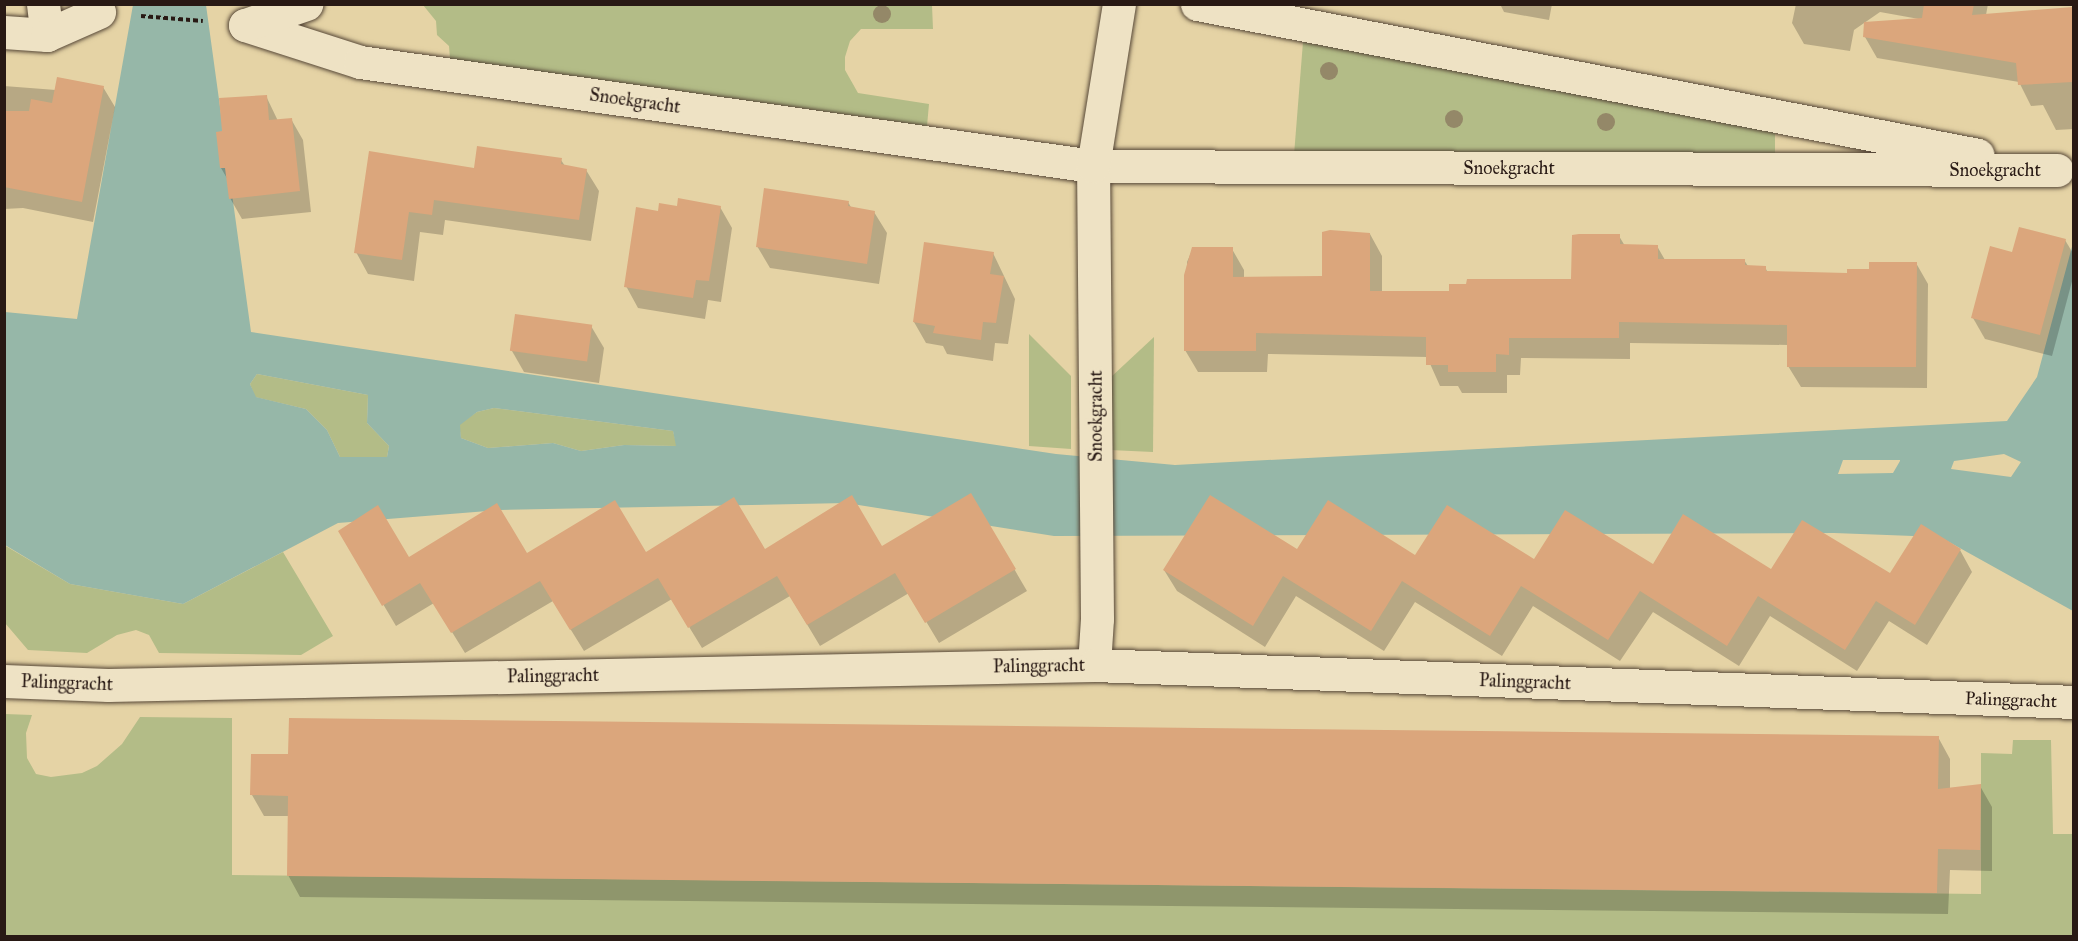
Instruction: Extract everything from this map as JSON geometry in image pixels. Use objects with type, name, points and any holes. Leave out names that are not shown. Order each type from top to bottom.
[{"type":"street","points":[[245,25],[306,4]]},
{"type":"street","name":"Snoekgracht","points":[[1094,665],[1097,619],[1093,166],[1119,4]]},
{"type":"street","name":"Snoekgracht","points":[[245,25],[360,62],[1093,166],[2057,170],[1197,4]]},
{"type":"street","points":[[4,32],[45,20],[99,12]]},
{"type":"street","name":"Palinggracht","points":[[4,681],[108,685],[1094,665],[2073,702]]},
{"type":"path","points":[[99,12],[245,25]]},
{"type":"green space","points":[[423,5],[932,5],[933,29],[861,29],[850,41],[845,57],[845,70],[858,93],[929,104],[927,126],[450,59],[449,46],[437,35],[436,21]]},
{"type":"green space","points":[[1303,42],[1775,128],[1775,160],[1294,155]]},
{"type":"green space","points":[[1029,334],[1071,376],[1071,449],[1029,446]]},
{"type":"green space","points":[[1154,337],[1153,452],[1110,450],[1111,377]]},
{"type":"green space","points":[[257,374],[368,395],[367,423],[389,446],[387,457],[340,457],[327,430],[306,409],[255,397],[250,384]]},
{"type":"green space","points":[[494,408],[673,431],[677,446],[624,445],[581,451],[553,443],[488,448],[461,438],[459,424],[477,412]]},
{"type":"green space","points":[[4,545],[70,584],[183,604],[283,552],[333,636],[301,655],[159,653],[149,635],[136,630],[117,635],[87,653],[28,650],[5,623]]},
{"type":"green space","points":[[5,714],[32,715],[26,733],[27,758],[36,774],[51,777],[82,773],[97,766],[122,744],[140,717],[232,718],[232,875],[1981,894],[1981,753],[2012,754],[2013,740],[2051,740],[2053,834],[2073,834],[2073,936],[5,936]]},
{"type":"shaded area","points":[[133,5],[206,5],[251,332],[1056,454],[1175,465],[2007,421],[2037,377],[2073,243],[2073,611],[1940,537],[1834,533],[1054,536],[846,503],[500,510],[338,523],[183,604],[70,584],[5,545],[5,312],[77,319]],"holes":[[[257,374],[368,395],[367,423],[389,446],[387,457],[340,457],[327,430],[306,409],[256,397],[250,384]],[[494,408],[673,431],[676,446],[624,445],[581,451],[553,443],[488,448],[461,438],[460,425],[477,412]],[[2004,454],[2021,462],[2011,477],[1951,469],[1954,461]],[[1843,460],[1900,460],[1893,473],[1838,474]]]},
{"type":"building","points":[[1924,4],[1974,4],[1972,15],[2073,7],[2073,82],[2018,85],[2016,63],[1863,37],[1864,22],[1922,18]]},
{"type":"building","points":[[57,77],[104,86],[82,202],[4,187],[4,111],[29,111],[31,99],[52,103]]},
{"type":"building","points":[[267,95],[269,120],[292,118],[300,191],[229,199],[225,168],[220,168],[216,132],[222,131],[219,98]]},
{"type":"building","points":[[477,146],[562,158],[561,164],[587,169],[579,220],[434,200],[432,215],[409,212],[402,260],[354,253],[369,151],[474,168]]},
{"type":"building","points":[[764,188],[849,201],[848,206],[875,211],[867,264],[756,247]]},
{"type":"building","points":[[678,198],[721,206],[709,281],[696,280],[693,298],[624,287],[636,207],[658,211],[659,203],[677,206]]},
{"type":"building","points":[[2019,227],[2066,239],[2040,335],[1971,318],[1990,246],[2012,252]]},
{"type":"building","points":[[1330,230],[1370,233],[1370,291],[1449,291],[1449,284],[1466,284],[1467,279],[1571,279],[1572,235],[1579,234],[1620,234],[1620,244],[1658,245],[1658,259],[1745,259],[1745,265],[1766,266],[1766,271],[1847,273],[1847,269],[1869,269],[1869,262],[1917,262],[1916,367],[1787,367],[1787,325],[1619,322],[1619,338],[1509,338],[1509,355],[1496,354],[1496,372],[1448,372],[1448,365],[1426,365],[1426,337],[1256,333],[1256,351],[1184,351],[1184,275],[1192,247],[1233,247],[1233,277],[1322,276],[1322,232]]},
{"type":"building","points":[[924,242],[994,252],[990,274],[1004,276],[996,323],[983,322],[981,340],[933,333],[935,326],[913,322]]},
{"type":"building","points":[[515,314],[592,325],[587,361],[510,351]]},
{"type":"building","points":[[971,493],[1016,569],[925,623],[895,573],[807,625],[777,576],[688,628],[658,578],[570,630],[540,581],[451,633],[420,583],[382,606],[338,531],[378,505],[409,557],[497,503],[527,553],[615,500],[646,552],[734,497],[765,549],[852,495],[882,546]]},
{"type":"building","points":[[1210,495],[1297,549],[1328,500],[1415,555],[1447,505],[1534,559],[1565,510],[1653,564],[1683,514],[1771,569],[1802,520],[1890,573],[1921,524],[1961,549],[1915,625],[1876,601],[1845,650],[1758,596],[1727,646],[1640,591],[1608,640],[1521,586],[1490,636],[1402,581],[1371,631],[1283,576],[1253,626],[1163,570]]},
{"type":"building","points":[[289,718],[1939,736],[1938,789],[1981,784],[1980,850],[1938,849],[1937,893],[287,876],[288,796],[250,795],[251,754],[288,754]]}]
